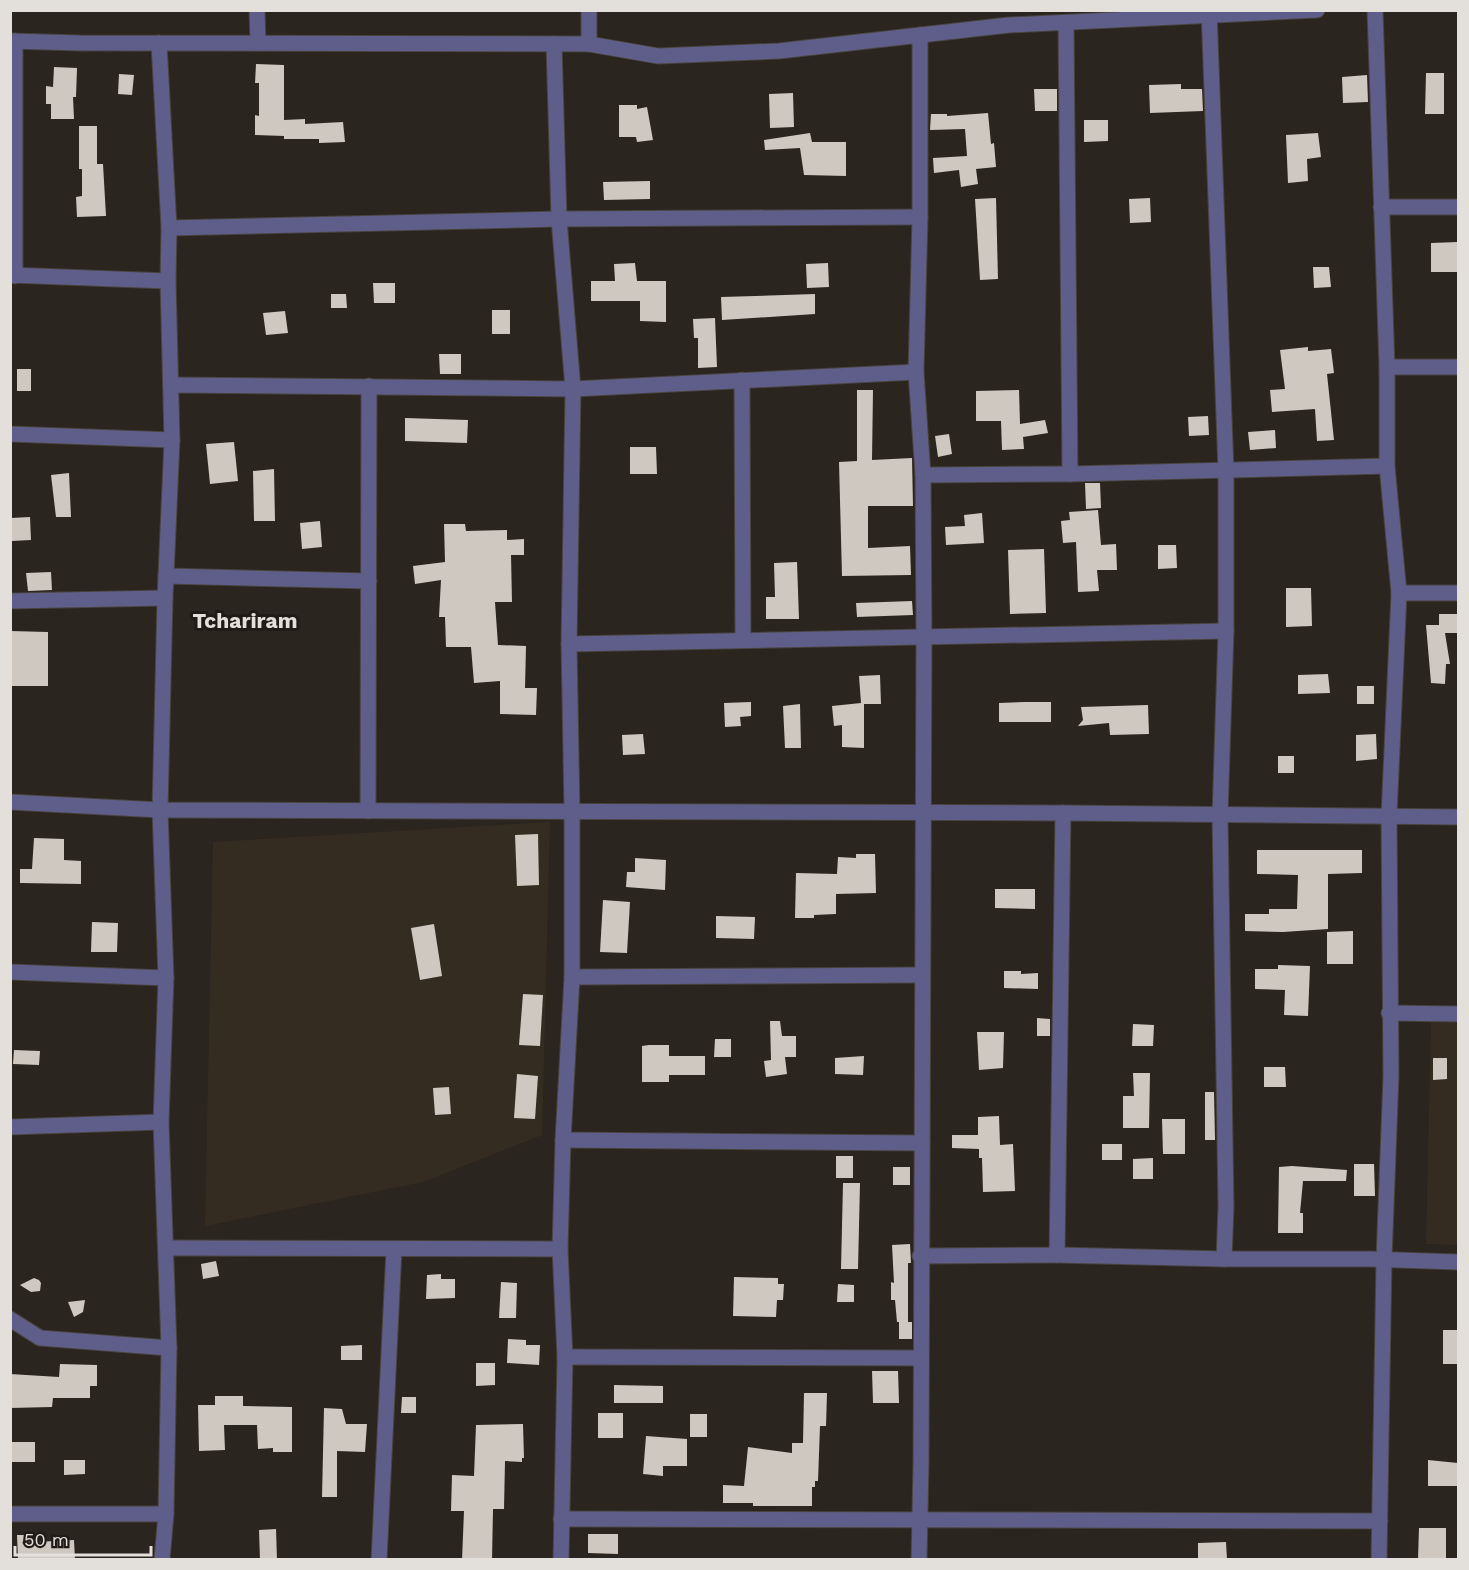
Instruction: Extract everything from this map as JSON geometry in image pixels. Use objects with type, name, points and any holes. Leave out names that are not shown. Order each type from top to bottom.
[{"type":"street","points":[[257,10],[258,43]]},
{"type":"street","points":[[589,10],[589,44]]},
{"type":"street","points":[[168,281],[13,275],[13,41],[589,44],[658,56],[779,51],[920,35],[1009,18],[1066,23],[1209,13],[1317,10]]},
{"type":"street","points":[[1375,10],[1387,367],[1386,466],[1399,593],[1389,816],[1391,1076],[1384,1259],[1379,1560]]},
{"type":"street","points":[[1209,13],[1226,471],[1226,632],[1221,815],[1226,1207],[1224,1259]]},
{"type":"street","points":[[1066,23],[1070,474]]},
{"type":"street","points":[[919,1560],[921,975],[924,813],[923,475],[916,372],[920,217],[920,35]]},
{"type":"street","points":[[159,43],[169,228],[172,440],[165,598],[160,810],[166,978],[161,1122],[169,1348],[166,1514],[162,1560]]},
{"type":"street","points":[[554,44],[559,219],[573,389],[569,644],[572,977],[563,1140],[560,1249],[565,1357],[561,1560]]},
{"type":"street","points":[[1381,207],[1458,207]]},
{"type":"street","points":[[169,228],[559,219],[920,217]]},
{"type":"street","points":[[1387,367],[1458,367]]},
{"type":"street","points":[[171,385],[573,389],[916,372]]},
{"type":"street","points":[[742,380],[743,640]]},
{"type":"street","points":[[368,811],[369,386]]},
{"type":"street","points":[[10,434],[172,440]]},
{"type":"street","points":[[923,475],[1226,471],[1386,466]]},
{"type":"street","points":[[166,576],[369,581]]},
{"type":"street","points":[[1399,593],[1458,593]]},
{"type":"street","points":[[10,600],[165,598]]},
{"type":"street","points":[[569,644],[1226,632]]},
{"type":"street","points":[[10,802],[160,810],[1064,813],[1458,817]]},
{"type":"street","points":[[1057,1255],[1064,813]]},
{"type":"street","points":[[10,972],[166,978]]},
{"type":"street","points":[[572,977],[921,975]]},
{"type":"street","points":[[1389,1013],[1458,1014]]},
{"type":"street","points":[[10,1127],[161,1122]]},
{"type":"street","points":[[563,1140],[922,1143]]},
{"type":"street","points":[[166,1248],[560,1249]]},
{"type":"street","points":[[379,1560],[394,1249]]},
{"type":"street","points":[[920,1256],[1057,1255],[1458,1262]]},
{"type":"street","points":[[10,1319],[40,1338],[169,1348]]},
{"type":"street","points":[[565,1357],[921,1358]]},
{"type":"street","points":[[10,1514],[166,1514]]},
{"type":"street","points":[[561,1519],[1380,1521]]},
{"type":"shaded area","points":[[550,822],[542,1135],[423,1182],[205,1226],[213,842]]},
{"type":"shaded area","points":[[1431,1022],[1458,1022],[1458,1245],[1426,1244]]},
{"type":"building","points":[[256,64],[284,65],[284,120],[305,119],[305,124],[343,122],[345,142],[319,143],[319,139],[284,139],[284,136],[255,135],[255,115],[259,116],[259,83],[255,83]]},
{"type":"building","points":[[54,67],[77,68],[76,97],[73,97],[74,119],[51,119],[51,104],[46,104],[46,86],[53,87]]},
{"type":"building","points":[[1426,73],[1444,73],[1444,114],[1425,114]]},
{"type":"building","points":[[119,74],[134,75],[132,95],[118,94]]},
{"type":"building","points":[[1367,75],[1368,102],[1343,103],[1342,77]]},
{"type":"building","points":[[1181,84],[1181,89],[1202,89],[1203,111],[1150,113],[1149,85]]},
{"type":"building","points":[[1034,89],[1057,89],[1057,111],[1035,111]]},
{"type":"building","points":[[793,93],[794,127],[770,128],[769,94]]},
{"type":"building","points":[[619,105],[637,105],[637,109],[647,107],[653,140],[637,142],[636,137],[619,137]]},
{"type":"building","points":[[988,113],[996,167],[976,169],[978,184],[961,187],[959,170],[934,173],[933,158],[967,156],[965,129],[930,130],[931,114],[947,114],[947,116]]},
{"type":"building","points":[[1084,120],[1108,120],[1108,141],[1084,142]]},
{"type":"building","points":[[79,126],[97,126],[97,164],[103,164],[106,216],[77,217],[76,197],[82,196],[82,169],[79,169]]},
{"type":"building","points":[[810,133],[812,142],[846,142],[846,176],[804,175],[800,148],[765,150],[764,140]]},
{"type":"building","points":[[1318,133],[1321,157],[1307,159],[1308,181],[1288,183],[1286,135]]},
{"type":"building","points":[[650,181],[650,199],[604,200],[603,182]]},
{"type":"building","points":[[996,198],[998,279],[980,280],[975,199]]},
{"type":"building","points":[[1150,198],[1151,222],[1130,223],[1129,199]]},
{"type":"building","points":[[1458,242],[1458,272],[1431,272],[1431,243]]},
{"type":"building","points":[[635,263],[637,281],[666,281],[666,322],[640,321],[640,301],[591,301],[591,281],[615,281],[614,264]]},
{"type":"building","points":[[828,263],[829,287],[807,288],[806,264]]},
{"type":"building","points":[[1313,267],[1329,267],[1331,287],[1314,288]]},
{"type":"building","points":[[373,283],[395,283],[395,303],[374,303]]},
{"type":"building","points":[[331,294],[346,294],[347,308],[331,308]]},
{"type":"building","points":[[815,294],[815,314],[722,320],[721,297]]},
{"type":"building","points":[[492,310],[510,310],[510,334],[492,334]]},
{"type":"building","points":[[285,311],[288,333],[266,335],[263,313]]},
{"type":"building","points":[[715,318],[717,367],[698,368],[698,338],[694,338],[693,319]]},
{"type":"building","points":[[1308,347],[1308,351],[1331,349],[1334,373],[1327,374],[1334,440],[1317,441],[1315,409],[1272,412],[1270,390],[1285,389],[1280,350]]},
{"type":"building","points":[[439,354],[461,354],[461,374],[440,374]]},
{"type":"building","points":[[17,369],[31,369],[31,391],[17,391]]},
{"type":"building","points":[[857,390],[873,390],[872,460],[912,458],[913,506],[868,506],[868,548],[910,546],[911,575],[842,576],[839,462],[857,461]]},
{"type":"building","points":[[1019,390],[1020,424],[1045,420],[1048,433],[1023,437],[1024,449],[1002,450],[1001,421],[976,421],[976,391]]},
{"type":"building","points":[[1208,416],[1209,435],[1189,436],[1188,417]]},
{"type":"building","points":[[405,418],[468,420],[467,443],[405,441]]},
{"type":"building","points":[[1275,430],[1276,448],[1250,450],[1248,432]]},
{"type":"building","points":[[949,434],[952,454],[938,457],[935,436]]},
{"type":"building","points":[[234,442],[238,481],[210,484],[206,444]]},
{"type":"building","points":[[630,447],[656,447],[657,474],[630,474]]},
{"type":"building","points":[[274,469],[275,521],[254,521],[253,471]]},
{"type":"building","points":[[69,473],[71,517],[56,517],[51,475]]},
{"type":"building","points":[[1085,483],[1100,483],[1101,508],[1086,509]]},
{"type":"building","points":[[1098,510],[1101,545],[1116,544],[1117,570],[1097,570],[1099,591],[1078,592],[1076,542],[1063,543],[1061,521],[1070,520],[1069,512]]},
{"type":"building","points":[[982,513],[984,543],[946,545],[945,527],[965,526],[964,515]]},
{"type":"building","points":[[30,517],[31,540],[12,541],[11,518]]},
{"type":"building","points":[[320,521],[322,547],[302,549],[300,523]]},
{"type":"building","points":[[444,524],[465,524],[466,531],[507,530],[507,540],[524,539],[524,555],[511,555],[512,602],[495,602],[498,645],[526,646],[525,688],[537,688],[536,715],[500,714],[500,681],[474,683],[471,647],[446,647],[445,617],[439,617],[441,580],[415,584],[413,566],[445,562]]},
{"type":"building","points":[[1158,545],[1176,545],[1177,568],[1158,569]]},
{"type":"building","points":[[1044,549],[1046,613],[1010,614],[1008,550]]},
{"type":"building","points":[[797,562],[799,619],[766,619],[766,597],[775,597],[774,563]]},
{"type":"building","points":[[51,572],[52,590],[28,591],[26,573]]},
{"type":"building","points":[[1286,588],[1311,588],[1312,626],[1286,627]]},
{"type":"building","points":[[912,601],[913,615],[857,617],[856,603]]},
{"type":"building","points":[[1439,614],[1458,614],[1458,633],[1445,633],[1450,664],[1446,664],[1445,684],[1431,683],[1426,625],[1439,625]]},
{"type":"building","points":[[10,631],[48,632],[48,686],[10,686]]},
{"type":"building","points":[[1328,674],[1330,693],[1298,694],[1298,675]]},
{"type":"building","points":[[880,675],[881,704],[864,704],[864,748],[842,747],[842,725],[834,726],[832,706],[861,703],[859,676]]},
{"type":"building","points":[[1357,686],[1374,686],[1374,704],[1357,704]]},
{"type":"building","points":[[751,702],[751,716],[740,717],[741,726],[725,727],[724,703]]},
{"type":"building","points":[[1051,702],[1051,722],[999,722],[999,703]]},
{"type":"building","points":[[800,704],[801,748],[785,748],[783,706]]},
{"type":"building","points":[[1148,705],[1149,734],[1110,735],[1109,723],[1078,726],[1083,720],[1081,707]]},
{"type":"building","points":[[643,734],[645,754],[623,755],[622,735]]},
{"type":"building","points":[[1376,734],[1377,759],[1356,761],[1356,735]]},
{"type":"building","points":[[1278,756],[1294,756],[1294,773],[1278,773]]},
{"type":"building","points":[[538,834],[539,885],[517,886],[515,835]]},
{"type":"building","points":[[34,838],[64,839],[64,860],[81,861],[81,884],[20,883],[20,869],[32,869]]},
{"type":"building","points":[[1257,850],[1362,850],[1362,873],[1328,874],[1328,929],[1283,932],[1245,931],[1245,914],[1269,914],[1269,909],[1297,909],[1298,875],[1257,874]]},
{"type":"building","points":[[856,854],[875,854],[876,893],[836,894],[836,914],[814,915],[814,918],[795,918],[796,873],[837,874],[838,857],[856,858]]},
{"type":"building","points":[[635,858],[666,860],[665,890],[626,887],[627,872],[635,872]]},
{"type":"building","points":[[995,889],[1035,889],[1035,909],[995,908]]},
{"type":"building","points":[[603,900],[630,902],[627,953],[600,952]]},
{"type":"building","points":[[716,916],[755,917],[754,939],[716,938]]},
{"type":"building","points":[[92,922],[118,923],[117,952],[91,952]]},
{"type":"building","points":[[434,924],[442,976],[420,980],[411,928]]},
{"type":"building","points":[[1353,931],[1353,964],[1327,964],[1327,932]]},
{"type":"building","points":[[1278,965],[1310,966],[1308,1016],[1284,1015],[1285,990],[1255,989],[1255,969],[1278,969]]},
{"type":"building","points":[[1004,971],[1021,971],[1021,974],[1038,973],[1038,989],[1004,988]]},
{"type":"building","points":[[523,994],[543,995],[540,1046],[519,1045]]},
{"type":"building","points":[[1037,1018],[1050,1019],[1050,1036],[1037,1036]]},
{"type":"building","points":[[770,1021],[780,1021],[782,1036],[796,1036],[796,1057],[785,1057],[787,1074],[766,1077],[764,1061],[771,1060]]},
{"type":"building","points":[[1133,1024],[1154,1025],[1153,1046],[1132,1046]]},
{"type":"building","points":[[977,1032],[1004,1032],[1003,1068],[979,1070]]},
{"type":"building","points":[[715,1039],[731,1039],[731,1057],[714,1057]]},
{"type":"building","points":[[669,1045],[669,1056],[705,1056],[705,1075],[669,1075],[669,1082],[642,1082],[642,1046]]},
{"type":"building","points":[[14,1050],[40,1051],[39,1065],[13,1064]]},
{"type":"building","points":[[864,1056],[863,1075],[835,1074],[835,1058]]},
{"type":"building","points":[[1433,1058],[1447,1058],[1447,1079],[1433,1080]]},
{"type":"building","points":[[1264,1067],[1285,1067],[1286,1087],[1264,1087]]},
{"type":"building","points":[[1133,1073],[1150,1073],[1149,1128],[1123,1128],[1123,1096],[1134,1096]]},
{"type":"building","points":[[517,1074],[538,1076],[535,1119],[514,1118]]},
{"type":"building","points":[[449,1087],[451,1114],[435,1115],[433,1088]]},
{"type":"building","points":[[1205,1092],[1214,1092],[1215,1140],[1205,1140]]},
{"type":"building","points":[[999,1116],[1000,1145],[1013,1144],[1015,1191],[983,1192],[982,1158],[979,1158],[979,1149],[952,1148],[952,1135],[978,1135],[978,1117]]},
{"type":"building","points":[[1162,1119],[1185,1119],[1185,1154],[1163,1154]]},
{"type":"building","points":[[1102,1144],[1122,1144],[1122,1160],[1102,1160]]},
{"type":"building","points":[[836,1156],[853,1156],[853,1178],[836,1178]]},
{"type":"building","points":[[1153,1158],[1153,1179],[1133,1179],[1133,1159]]},
{"type":"building","points":[[1354,1164],[1374,1164],[1375,1196],[1354,1196]]},
{"type":"building","points":[[893,1167],[910,1167],[910,1185],[893,1185]]},
{"type":"building","points":[[1279,1167],[1347,1170],[1346,1181],[1303,1181],[1300,1213],[1303,1213],[1303,1233],[1278,1233]]},
{"type":"building","points":[[843,1183],[860,1183],[858,1269],[841,1269]]},
{"type":"building","points":[[910,1244],[908,1322],[897,1322],[895,1300],[891,1300],[891,1282],[894,1283],[892,1245]]},
{"type":"building","points":[[216,1261],[219,1276],[203,1279],[201,1264]]},
{"type":"building","points":[[441,1274],[441,1279],[455,1279],[455,1298],[426,1299],[427,1275]]},
{"type":"building","points":[[734,1277],[778,1278],[778,1284],[784,1284],[783,1300],[777,1300],[776,1317],[733,1316]]},
{"type":"building","points":[[34,1278],[41,1283],[40,1291],[31,1292],[20,1285]]},
{"type":"building","points":[[501,1282],[517,1283],[516,1318],[499,1318]]},
{"type":"building","points":[[838,1284],[854,1285],[854,1302],[837,1302]]},
{"type":"building","points":[[85,1300],[83,1312],[74,1317],[68,1302]]},
{"type":"building","points":[[899,1322],[912,1322],[912,1339],[899,1339]]},
{"type":"building","points":[[1443,1330],[1458,1330],[1458,1364],[1443,1364]]},
{"type":"building","points":[[508,1339],[526,1340],[526,1345],[540,1345],[539,1365],[507,1363]]},
{"type":"building","points":[[362,1345],[362,1360],[341,1360],[341,1346]]},
{"type":"building","points":[[476,1363],[495,1363],[495,1385],[476,1386]]},
{"type":"building","points":[[60,1364],[97,1365],[97,1386],[90,1386],[90,1398],[53,1398],[52,1407],[10,1408],[10,1374],[59,1377]]},
{"type":"building","points":[[872,1371],[898,1371],[899,1403],[873,1403]]},
{"type":"building","points":[[614,1385],[663,1386],[663,1403],[614,1403]]},
{"type":"building","points":[[804,1393],[827,1393],[826,1426],[820,1426],[818,1481],[815,1481],[815,1487],[812,1487],[812,1506],[753,1506],[753,1503],[723,1503],[723,1485],[744,1486],[748,1447],[792,1453],[792,1443],[803,1443]]},
{"type":"building","points":[[215,1396],[243,1396],[243,1406],[292,1407],[292,1452],[273,1452],[273,1448],[258,1449],[257,1425],[224,1425],[225,1450],[199,1451],[198,1405],[215,1405]]},
{"type":"building","points":[[402,1397],[416,1397],[416,1413],[401,1413]]},
{"type":"building","points":[[324,1408],[342,1409],[346,1424],[367,1424],[365,1452],[337,1451],[337,1497],[322,1497]]},
{"type":"building","points":[[598,1413],[623,1413],[623,1438],[598,1438]]},
{"type":"building","points":[[690,1414],[707,1414],[707,1437],[690,1437]]},
{"type":"building","points":[[523,1424],[524,1458],[522,1462],[505,1461],[504,1509],[493,1509],[492,1560],[462,1560],[464,1511],[451,1511],[452,1475],[474,1476],[476,1425]]},
{"type":"building","points":[[646,1436],[687,1439],[687,1466],[663,1466],[663,1476],[643,1474]]},
{"type":"building","points":[[12,1442],[35,1442],[35,1462],[12,1462]]},
{"type":"building","points":[[64,1460],[85,1460],[85,1474],[64,1475]]},
{"type":"building","points":[[1428,1460],[1458,1463],[1458,1486],[1428,1486]]},
{"type":"building","points":[[1419,1528],[1446,1528],[1446,1559],[1418,1559]]},
{"type":"building","points":[[276,1529],[277,1560],[260,1560],[259,1530]]},
{"type":"building","points":[[588,1534],[618,1534],[618,1554],[588,1553]]},
{"type":"building","points":[[17,1535],[35,1535],[35,1542],[74,1540],[75,1560],[18,1560]]},
{"type":"building","points":[[1226,1542],[1227,1560],[1198,1560],[1198,1543]]},
{"type":"district","name":"Tchariram","points":[[245,620]]}]
